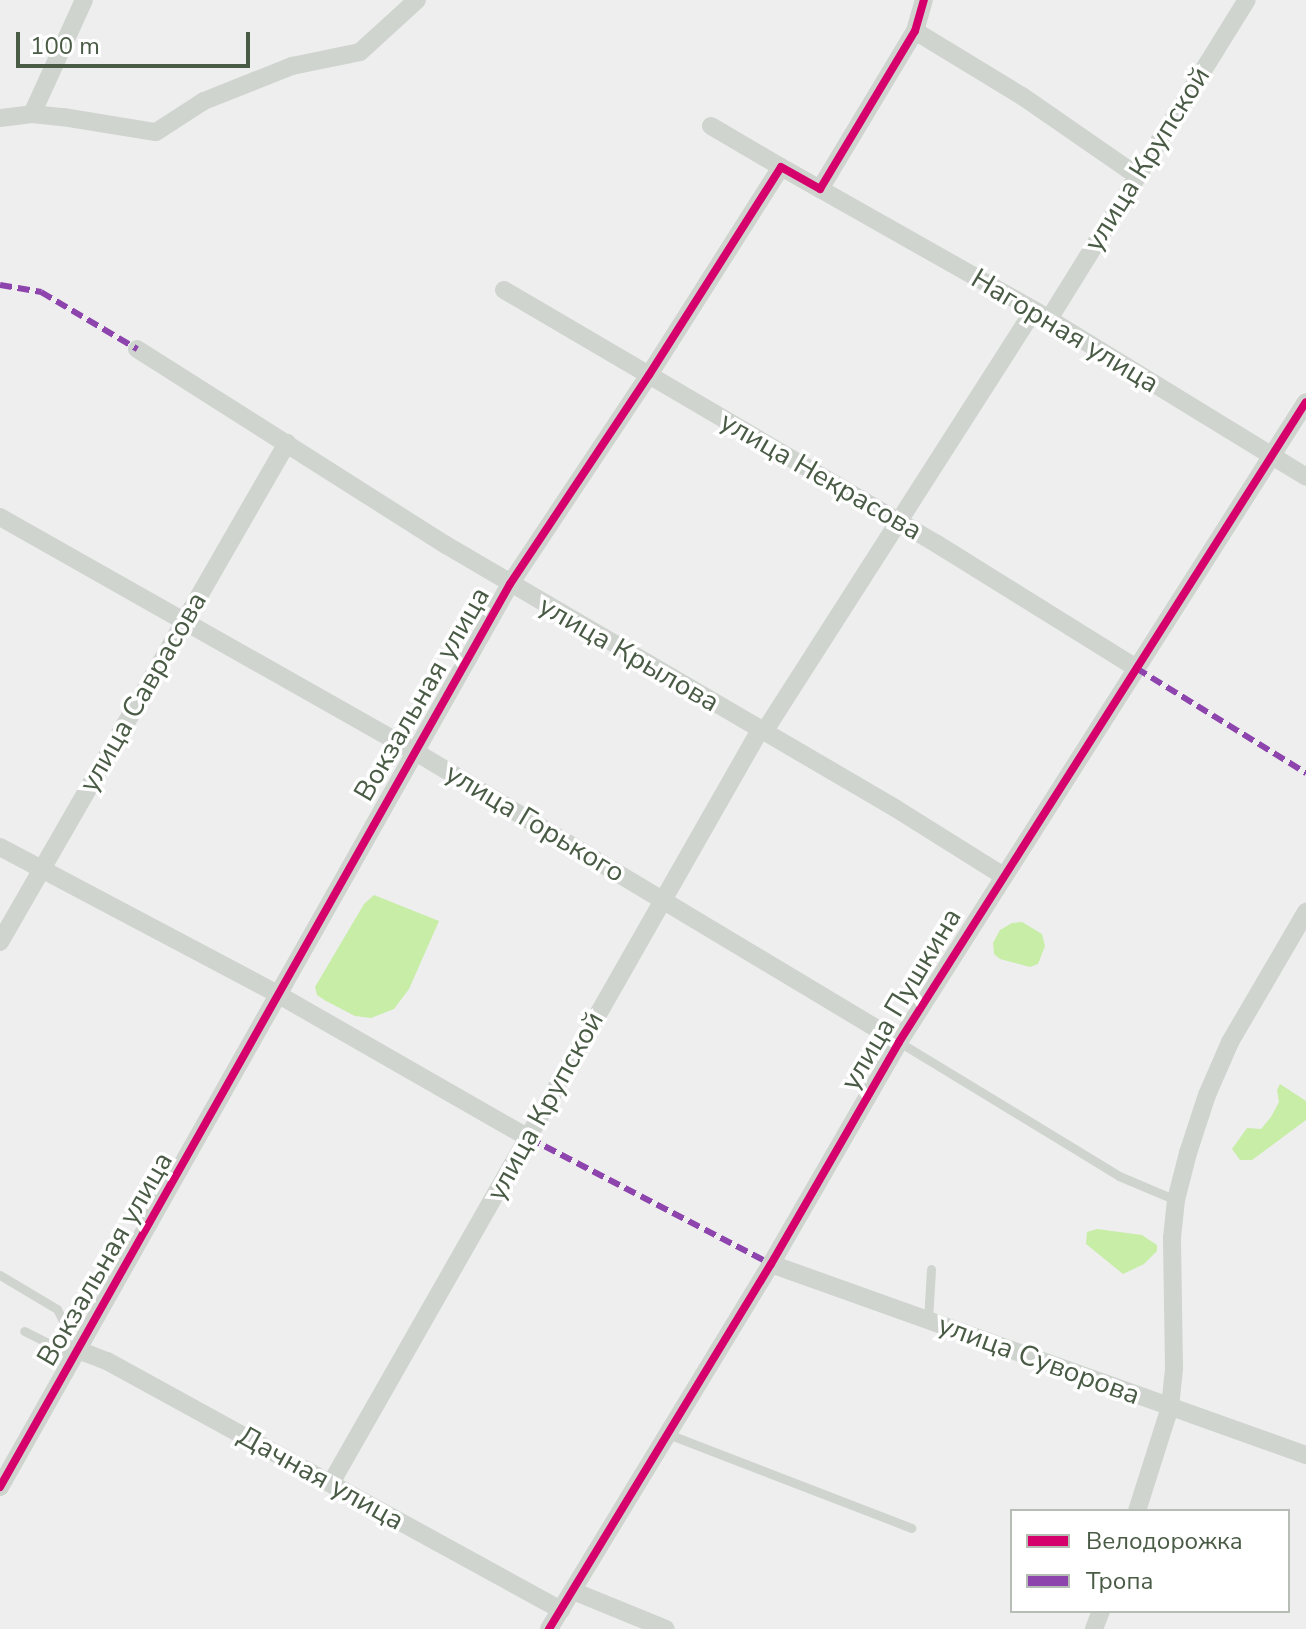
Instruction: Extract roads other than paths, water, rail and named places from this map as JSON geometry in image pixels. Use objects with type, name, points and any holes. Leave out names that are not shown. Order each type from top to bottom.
[{"type":"street","points":[[32,114],[84,0]]},
{"type":"street","points":[[0,118],[32,114],[156,132],[204,101],[292,66],[360,52],[417,0]]},
{"type":"street","points":[[711,126],[820,189],[915,31],[924,0]]},
{"type":"street","name":"улица Крупской","points":[[331,1483],[529,1138],[661,899],[762,731],[848,605],[898,523],[1136,175],[1247,0]]},
{"type":"street","points":[[915,31],[1022,96],[1136,175]]},
{"type":"street","name":"Вокзальная улица","points":[[0,1487],[510,584],[649,375],[781,167]]},
{"type":"street","name":"Нагорная улица","points":[[820,189],[1042,314],[1306,477]]},
{"type":"street","name":"улица Некрасова","points":[[504,290],[1110,649],[1136,668]]},
{"type":"street","name":"улица Крылова","points":[[137,349],[510,584],[1002,875]]},
{"type":"street","name":"улица Пушкина","points":[[549,1629],[1002,875],[1269,455],[1306,402]]},
{"type":"street","name":"улица Саврасова","points":[[0,942],[287,443]]},
{"type":"street","name":"улица Горького","points":[[0,517],[185,618],[414,751],[899,1042]]},
{"type":"street","points":[[0,847],[279,995],[529,1138]]},
{"type":"street","points":[[1138,1509],[1170,1407],[1174,1368],[1172,1238],[1176,1200],[1207,1095],[1230,1042],[1306,912]]},
{"type":"street","name":"улица Суворова","points":[[771,1264],[1306,1455]]},
{"type":"street","name":"Дачная улица","points":[[78,1350],[107,1361],[561,1610]]},
{"type":"street","points":[[573,1591],[666,1629]]},
{"type":"lane","points":[[899,1042],[1119,1176],[1176,1200]]},
{"type":"lane","points":[[928,1320],[931,1269]]},
{"type":"lane","points":[[0,1275],[57,1309],[78,1350],[68,1353],[24,1331]]},
{"type":"lane","points":[[668,1434],[912,1528]]}]
